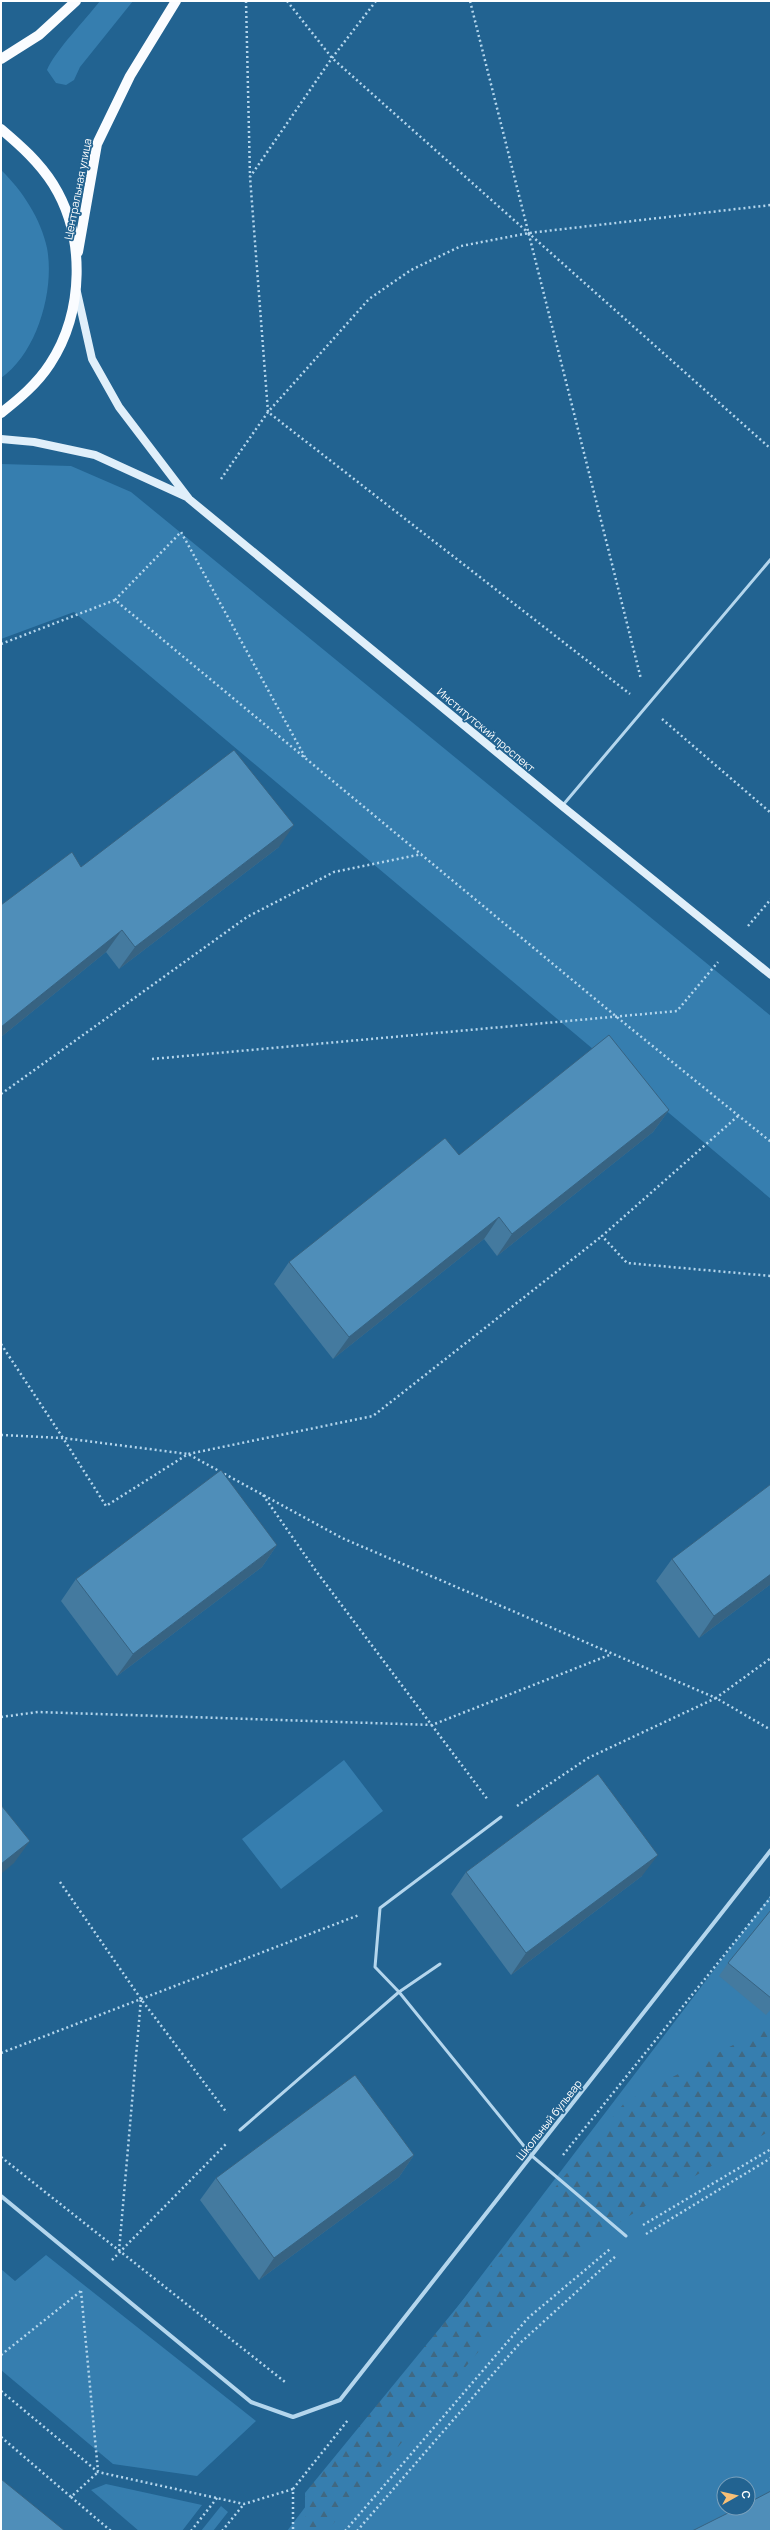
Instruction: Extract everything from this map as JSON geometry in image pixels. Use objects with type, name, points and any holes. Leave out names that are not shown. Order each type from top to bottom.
[{"type":"main road","points":[[1,59],[39,35],[76,1]]},
{"type":"main road","name":"Центральная улица","points":[[77,258],[97,144],[130,76],[176,1]]},
{"type":"main road","points":[[1,129],[30,154],[54,185],[70,220],[77,258],[76,290],[68,328],[50,364],[25,394],[1,413]]},
{"type":"main road","points":[[76,290],[92,358],[119,408],[190,499]]},
{"type":"main road","points":[[1,439],[34,442],[95,455],[190,499]]},
{"type":"main road","name":"Институтский проспект","points":[[190,499],[562,806],[771,975]]},
{"type":"street","name":"Школьный бульвар","points":[[97,2275],[250,2402],[293,2417],[340,2400],[771,1850]]},
{"type":"street","points":[[1,2196],[97,2275]]},
{"type":"lane","points":[[562,806],[648,707],[771,559]]},
{"type":"lane","points":[[501,1817],[380,1908],[375,1967],[399,1992],[532,2156],[626,2236]]},
{"type":"lane","points":[[240,2130],[399,1992],[440,1964]]},
{"type":"path","points":[[246,1],[250,177],[268,412],[648,707],[771,813]]},
{"type":"path","points":[[287,1],[332,58],[771,449]]},
{"type":"path","points":[[250,177],[332,58],[376,1]]},
{"type":"path","points":[[470,1],[648,707]]},
{"type":"path","points":[[221,479],[268,412],[369,300],[411,270],[461,246],[529,233],[771,205]]},
{"type":"path","points":[[1,644],[115,600],[181,532],[306,758]]},
{"type":"path","points":[[115,600],[423,854],[618,1018],[771,1142]]},
{"type":"path","points":[[1,1094],[247,917],[334,872],[423,854]]},
{"type":"path","points":[[152,1059],[618,1018],[677,1011],[771,899]]},
{"type":"path","points":[[1,1435],[63,1438],[188,1454],[372,1416],[602,1236],[738,1116]]},
{"type":"path","points":[[602,1236],[627,1263],[771,1276]]},
{"type":"path","points":[[1,1344],[106,1506],[188,1454]]},
{"type":"path","points":[[188,1454],[342,1538],[716,1698],[771,1730]]},
{"type":"path","points":[[263,1495],[316,1570],[501,1817],[588,1758],[716,1698],[771,1658]]},
{"type":"path","points":[[1,1717],[38,1712],[432,1725],[612,1654]]},
{"type":"path","points":[[1,2355],[81,2291],[240,2130],[141,1999],[60,1882]]},
{"type":"path","points":[[1,2052],[380,1908]]},
{"type":"path","points":[[119,2250],[141,1999]]},
{"type":"path","points":[[345,2531],[528,2318],[626,2236],[771,2149]]},
{"type":"path","points":[[1,2157],[285,2382]]},
{"type":"path","points":[[640,2238],[771,2158]]},
{"type":"path","points":[[357,2531],[519,2344],[621,2251]]},
{"type":"path","points":[[81,2291],[98,2472]]},
{"type":"path","points":[[1,2391],[98,2472],[244,2504],[293,2489],[293,2531]]},
{"type":"path","points":[[1,2437],[110,2531]]},
{"type":"path","points":[[71,2497],[98,2472]]},
{"type":"path","points":[[191,2531],[217,2498]]},
{"type":"path","points":[[222,2531],[244,2504]]},
{"type":"green space","points":[[100,1],[133,1],[80,67],[74,80],[66,85],[56,83],[47,70],[51,62]]},
{"type":"green space","points":[[1,170],[9,178],[30,206],[44,237],[49,265],[45,301],[33,337],[14,367],[1,378]]},
{"type":"green space","points":[[1,464],[71,466],[131,492],[771,1016],[771,1199],[74,612],[1,639]]},
{"type":"green space","points":[[344,1760],[383,1811],[281,1889],[242,1839]]},
{"type":"green space","points":[[771,1895],[771,2504],[756,2512],[756,2476],[716,2476],[716,2516],[747,2516],[717,2531],[287,2531]]},
{"type":"green space","points":[[771,2025],[771,2130],[624,2219],[512,2312],[327,2531],[305,2531],[305,2493],[625,2102]]},
{"type":"green space","points":[[46,2255],[256,2421],[197,2476],[113,2464],[1,2370],[1,2269],[15,2281]]},
{"type":"green space","points":[[106,2484],[202,2505],[182,2531],[139,2531],[91,2490]]},
{"type":"green space","points":[[221,2506],[228,2512],[213,2531],[201,2531]]},
{"type":"building","points":[[234,750],[294,825],[135,947],[122,930],[1,1027],[1,905],[72,852],[81,867]]},
{"type":"building","points":[[609,1035],[669,1110],[512,1234],[499,1217],[349,1337],[289,1262],[445,1138],[459,1155]]},
{"type":"building","points":[[221,1470],[277,1545],[133,1654],[76,1579]]},
{"type":"building","points":[[771,1484],[771,1574],[714,1616],[672,1559]]},
{"type":"building","points":[[598,1774],[658,1855],[526,1953],[466,1872]]},
{"type":"building","points":[[1,1805],[30,1841],[1,1864]]},
{"type":"building","points":[[771,1910],[771,1998],[728,1963]]},
{"type":"building","points":[[355,2075],[414,2155],[274,2258],[216,2178]]},
{"type":"building","points":[[1,2479],[65,2531],[1,2531]]},
{"type":"building","points":[[771,2491],[771,2531],[692,2531],[722,2516],[756,2516],[756,2499]]}]
